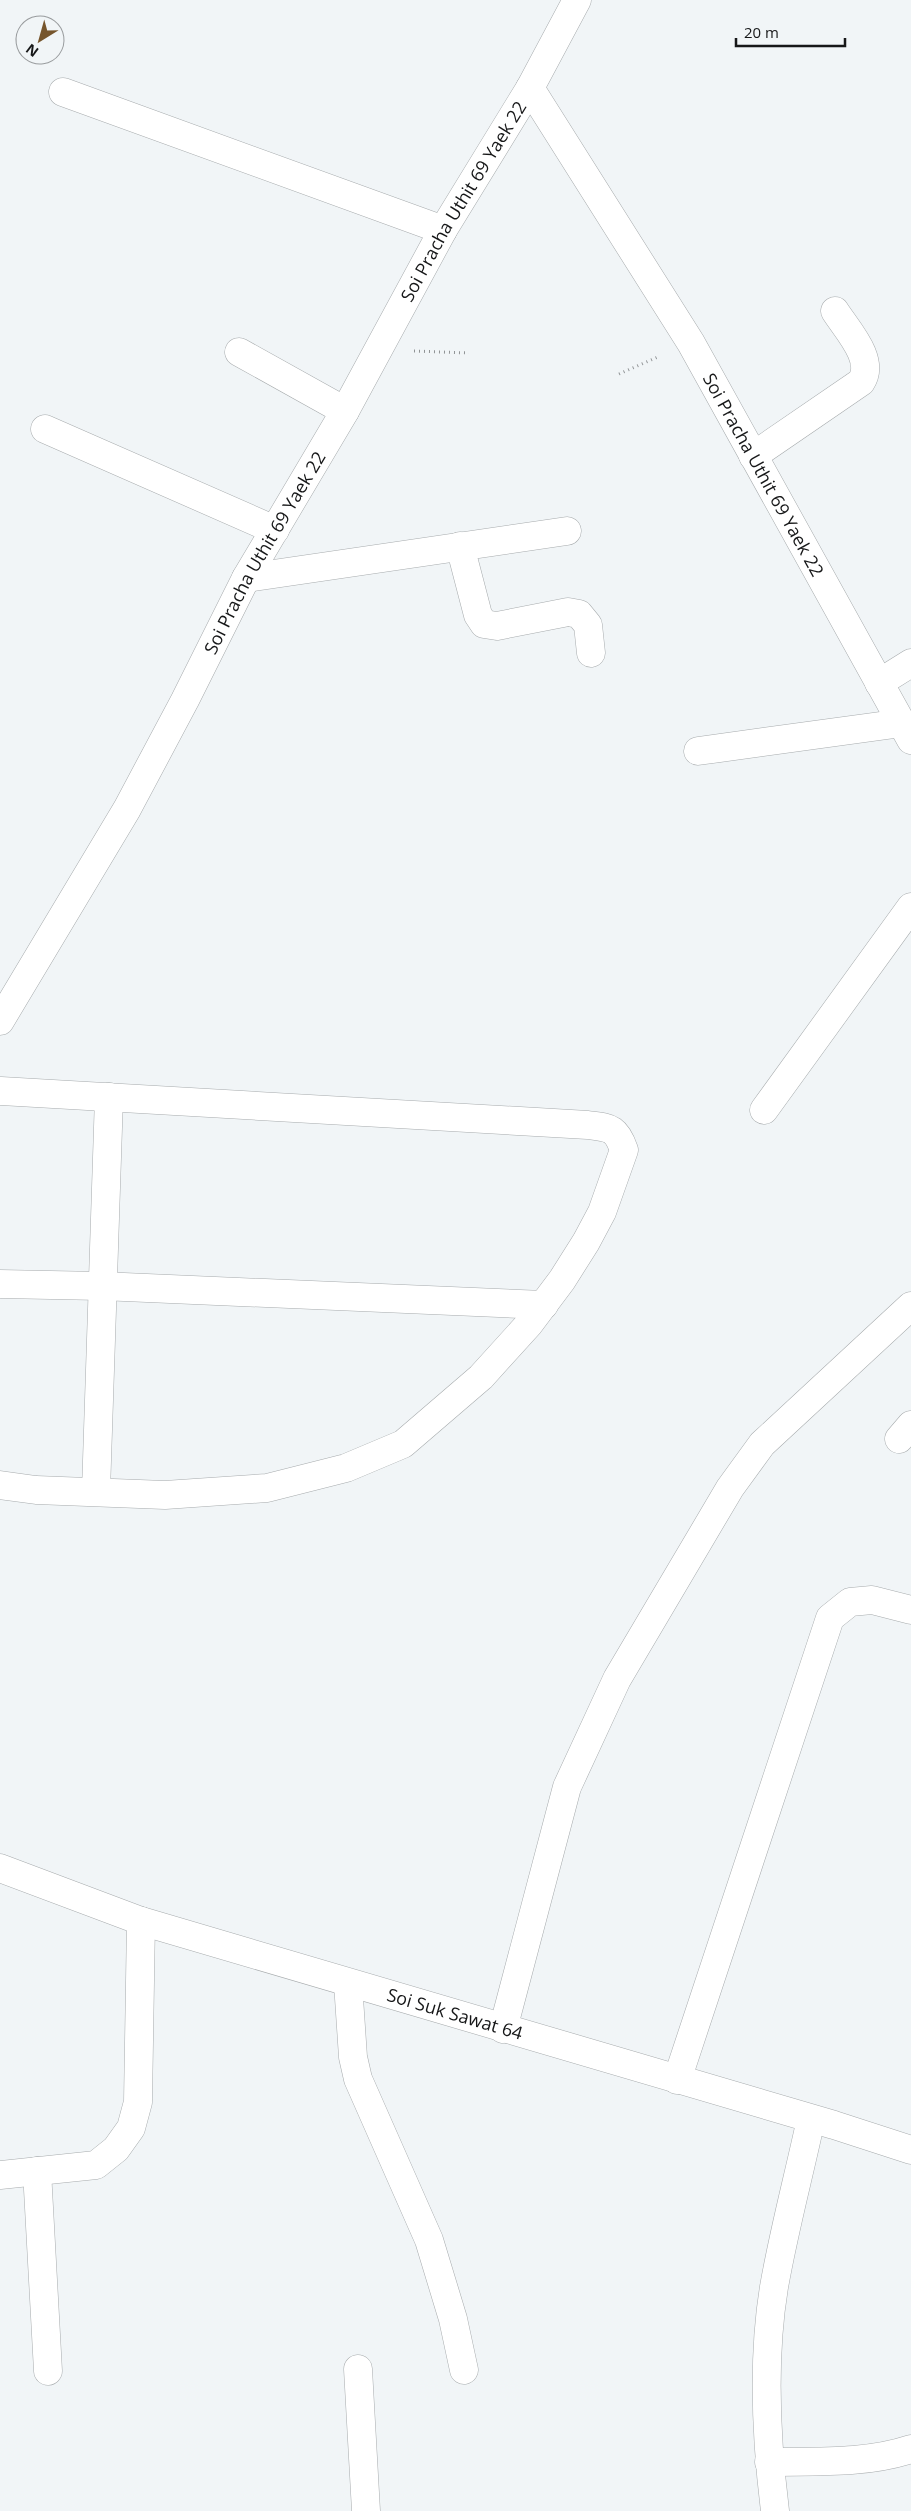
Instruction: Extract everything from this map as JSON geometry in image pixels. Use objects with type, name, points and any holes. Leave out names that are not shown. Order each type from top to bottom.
[{"type":"street","name":"Soi Pracha Uthit 69 Yaek 22","points":[[0,1021],[127,810],[246,578],[345,411],[443,230],[530,88],[566,4]]},
{"type":"street","name":"Soi Pracha Uthit 69 Yaek 22","points":[[530,88],[691,343],[906,731]]},
{"type":"street","points":[[63,92],[443,230]]},
{"type":"street","points":[[753,456],[862,382],[867,374],[866,361],[835,311]]},
{"type":"street","points":[[239,352],[345,411]]},
{"type":"street","points":[[45,429],[276,530]]},
{"type":"street","points":[[246,578],[567,530]]},
{"type":"street","points":[[460,546],[478,615],[484,624],[497,626],[568,612],[579,614],[588,625],[591,653]]},
{"type":"street","points":[[880,683],[911,663]]},
{"type":"street","points":[[698,751],[906,731]]},
{"type":"street","points":[[764,1110],[908,919]]},
{"type":"street","points":[[0,1484],[36,1490],[165,1495],[267,1488],[346,1468],[403,1444],[481,1377],[544,1305],[586,1242],[602,1212],[624,1150],[618,1133],[610,1128],[2,1091]]},
{"type":"street","points":[[96,1492],[109,1098]]},
{"type":"street","points":[[0,1284],[102,1286],[544,1305]]},
{"type":"street","points":[[503,2029],[567,1787],[617,1679],[730,1488],[762,1444],[911,1306]]},
{"type":"street","points":[[677,2080],[830,1618],[850,1602],[872,1600],[911,1610]]},
{"type":"street","name":"Soi Suk Sawat 64","points":[[0,1868],[141,1921],[911,2150]]},
{"type":"street","points":[[0,2175],[96,2165],[116,2150],[131,2128],[138,2102],[141,1921]]},
{"type":"street","points":[[348,1983],[353,2057],[358,2079],[429,2240],[453,2319],[464,2370]]},
{"type":"street","points":[[775,2511],[769,2462],[767,2364],[774,2287],[811,2119]]},
{"type":"street","points":[[37,2171],[48,2371]]},
{"type":"street","points":[[358,2370],[366,2511]]},
{"type":"street","points":[[769,2462],[841,2461],[893,2455],[911,2449]]},
{"type":"path","points":[[618,374],[691,343]]},
{"type":"path","points":[[378,349],[469,353]]}]
